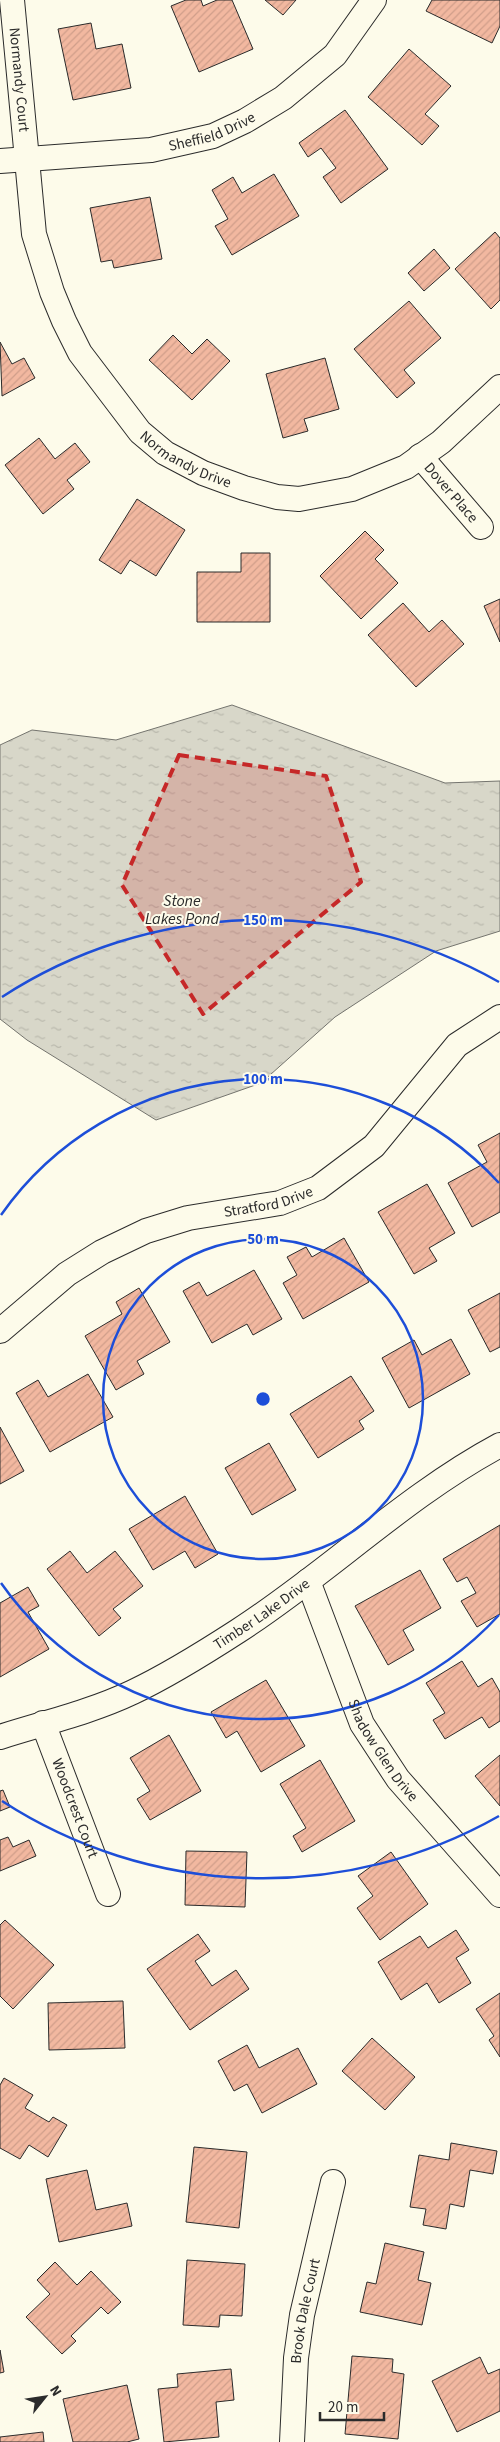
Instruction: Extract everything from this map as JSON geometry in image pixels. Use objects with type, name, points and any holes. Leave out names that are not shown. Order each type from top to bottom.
[{"type":"street","name":"Normandy Court","points":[[12,0],[26,159]]},
{"type":"street","name":"Sheffield Drive","points":[[0,161],[151,150],[213,136],[245,121],[283,98],[335,55],[374,0]]},
{"type":"street","name":"Normandy Drive","points":[[26,159],[34,234],[64,322],[80,352],[140,432],[165,453],[203,474],[277,497],[299,498],[352,489],[406,467],[441,442],[500,387]]},
{"type":"street","name":"Dover Place","points":[[420,456],[481,527]]},
{"type":"street","name":"Stratford Drive","points":[[0,1331],[67,1274],[102,1252],[146,1231],[188,1218],[280,1203],[318,1188],[374,1146],[457,1045],[500,1017]]},
{"type":"street","name":"Timber Lake Drive","points":[[0,1737],[80,1713],[132,1692],[181,1666],[239,1631],[419,1495],[500,1445]]},
{"type":"street","name":"Shadow Glen Drive","points":[[308,1580],[362,1724],[398,1779],[500,1895]]},
{"type":"street","name":"Woodcrest Court","points":[[43,1723],[108,1894]]},
{"type":"street","name":"Brook Dale Court","points":[[292,2442],[296,2358],[302,2315],[334,2182]]},
{"type":"highlighted area","points":[[179,755],[326,776],[361,882],[203,1014],[122,885]]},
{"type":"water","name":"Stone Lakes Pond","points":[[232,705],[445,783],[500,781],[500,931],[436,951],[335,1017],[261,1083],[156,1120],[27,1040],[0,1019],[0,745],[32,730],[116,740]]},
{"type":"building","points":[[186,0],[201,0],[203,6],[217,0],[232,0],[253,49],[199,72],[171,6]]},
{"type":"building","points":[[265,0],[296,0],[283,15]]},
{"type":"building","points":[[432,0],[500,0],[500,26],[492,43],[426,11]]},
{"type":"building","points":[[91,23],[96,49],[122,44],[131,88],[73,100],[58,29]]},
{"type":"building","points":[[409,49],[451,86],[425,114],[439,126],[422,145],[368,97]]},
{"type":"building","points":[[345,110],[388,169],[341,203],[323,177],[336,168],[321,148],[308,157],[299,143]]},
{"type":"building","points":[[274,174],[299,216],[232,255],[215,226],[228,219],[212,190],[233,177],[242,193]]},
{"type":"building","points":[[150,197],[162,259],[114,268],[112,260],[101,262],[90,208]]},
{"type":"building","points":[[495,232],[500,238],[500,300],[491,309],[455,269]]},
{"type":"building","points":[[434,249],[450,268],[424,291],[408,273]]},
{"type":"building","points":[[409,301],[441,338],[404,370],[415,383],[397,398],[354,349]]},
{"type":"building","points":[[173,335],[192,354],[207,339],[230,361],[192,400],[149,360]]},
{"type":"building","points":[[0,342],[12,364],[24,358],[35,378],[2,396]]},
{"type":"building","points":[[325,358],[339,409],[304,419],[308,431],[283,438],[266,374]]},
{"type":"building","points":[[39,438],[55,459],[75,443],[90,462],[67,480],[74,489],[43,514],[5,465]]},
{"type":"building","points":[[137,499],[185,530],[156,576],[130,560],[121,574],[99,560]]},
{"type":"building","points":[[365,531],[384,550],[375,559],[398,583],[361,619],[320,576]]},
{"type":"building","points":[[241,553],[270,553],[270,622],[197,622],[197,572],[241,572]]},
{"type":"building","points":[[500,599],[500,642],[484,606]]},
{"type":"building","points":[[403,603],[429,632],[442,620],[464,644],[416,687],[368,635]]},
{"type":"building","points":[[500,1133],[500,1212],[472,1227],[448,1183],[487,1162],[478,1145]]},
{"type":"building","points":[[427,1184],[455,1233],[429,1248],[437,1261],[414,1274],[378,1212]]},
{"type":"building","points":[[344,1238],[369,1282],[303,1319],[283,1283],[297,1275],[287,1257],[306,1247],[312,1257]]},
{"type":"building","points":[[254,1270],[282,1319],[253,1335],[247,1324],[212,1343],[183,1291],[199,1282],[207,1296]]},
{"type":"building","points":[[139,1288],[170,1342],[137,1361],[144,1374],[116,1390],[85,1336],[122,1314],[116,1302]]},
{"type":"building","points":[[500,1293],[500,1347],[490,1352],[468,1310]]},
{"type":"building","points":[[451,1339],[470,1374],[409,1408],[382,1358],[414,1340],[422,1355]]},
{"type":"building","points":[[88,1374],[113,1417],[50,1452],[16,1393],[38,1380],[48,1397]]},
{"type":"building","points":[[351,1376],[374,1411],[359,1421],[364,1429],[318,1458],[290,1414]]},
{"type":"building","points":[[0,1427],[24,1471],[0,1484]]},
{"type":"building","points":[[269,1443],[296,1490],[252,1515],[225,1468]]},
{"type":"building","points":[[185,1496],[218,1554],[195,1568],[185,1551],[153,1570],[129,1529]]},
{"type":"building","points":[[500,1525],[500,1614],[477,1627],[461,1601],[476,1593],[467,1577],[457,1582],[443,1559]]},
{"type":"building","points":[[70,1551],[87,1573],[115,1551],[143,1586],[113,1609],[121,1618],[99,1636],[47,1569]]},
{"type":"building","points":[[420,1570],[441,1608],[403,1630],[414,1650],[388,1665],[355,1606]]},
{"type":"building","points":[[28,1587],[39,1606],[28,1612],[49,1649],[0,1677],[0,1603]]},
{"type":"building","points":[[462,1661],[478,1687],[492,1678],[500,1692],[500,1721],[489,1728],[482,1717],[445,1739],[433,1720],[445,1713],[426,1683]]},
{"type":"building","points":[[266,1680],[305,1746],[261,1772],[237,1731],[226,1738],[211,1712]]},
{"type":"building","points":[[169,1735],[201,1791],[150,1820],[137,1799],[150,1791],[130,1758]]},
{"type":"building","points":[[500,1755],[500,1806],[475,1776]]},
{"type":"building","points":[[320,1760],[355,1821],[302,1852],[293,1836],[306,1828],[280,1784]]},
{"type":"building","points":[[3,1790],[10,1807],[0,1811],[0,1791]]},
{"type":"building","points":[[8,1837],[13,1847],[29,1840],[36,1856],[0,1871],[0,1840]]},
{"type":"building","points":[[186,1851],[247,1852],[245,1907],[185,1905]]},
{"type":"building","points":[[391,1852],[428,1904],[380,1940],[357,1908],[373,1896],[358,1876]]},
{"type":"building","points":[[5,1920],[54,1965],[13,2009],[0,1996],[0,1925]]},
{"type":"building","points":[[456,1930],[469,1950],[456,1958],[471,1983],[439,2003],[427,1983],[401,2000],[378,1962],[420,1936],[428,1948]]},
{"type":"building","points":[[198,1934],[210,1951],[195,1961],[212,1986],[236,1970],[249,1989],[190,2030],[147,1969]]},
{"type":"building","points":[[500,1993],[500,2057],[489,2040],[494,2036],[476,2009]]},
{"type":"building","points":[[123,2001],[125,2048],[49,2050],[48,2003]]},
{"type":"building","points":[[372,2038],[415,2077],[385,2110],[342,2071]]},
{"type":"building","points":[[247,2045],[259,2068],[298,2048],[317,2084],[262,2113],[247,2084],[234,2091],[218,2061]]},
{"type":"building","points":[[4,2078],[33,2095],[25,2108],[49,2122],[53,2117],[67,2125],[48,2157],[29,2145],[20,2159],[0,2148],[0,2085]]},
{"type":"building","points":[[451,2143],[497,2151],[493,2174],[470,2170],[464,2207],[450,2204],[446,2229],[423,2225],[426,2209],[410,2207],[419,2155],[449,2160]]},
{"type":"building","points":[[194,2147],[247,2152],[239,2228],[186,2222]]},
{"type":"building","points":[[87,2170],[96,2210],[127,2203],[132,2226],[59,2242],[46,2179]]},
{"type":"building","points":[[385,2243],[424,2252],[418,2280],[431,2283],[422,2325],[360,2312],[367,2282],[376,2284]]},
{"type":"building","points":[[187,2260],[245,2264],[242,2316],[220,2315],[219,2327],[183,2325]]},
{"type":"building","points":[[55,2262],[77,2285],[91,2271],[121,2302],[108,2314],[101,2307],[71,2336],[76,2341],[62,2354],[26,2317],[50,2294],[37,2280]]},
{"type":"building","points":[[0,2350],[4,2372],[0,2373]]},
{"type":"building","points":[[352,2356],[393,2359],[392,2372],[404,2374],[398,2439],[345,2434]]},
{"type":"building","points":[[480,2357],[488,2374],[500,2369],[500,2411],[457,2432],[432,2381]]},
{"type":"building","points":[[231,2369],[234,2400],[216,2402],[219,2437],[164,2442],[158,2389],[178,2387],[177,2374]]},
{"type":"building","points":[[127,2385],[139,2439],[127,2442],[73,2442],[63,2399]]},
{"type":"building","points":[[43,2432],[44,2442],[0,2442],[0,2437]]}]
